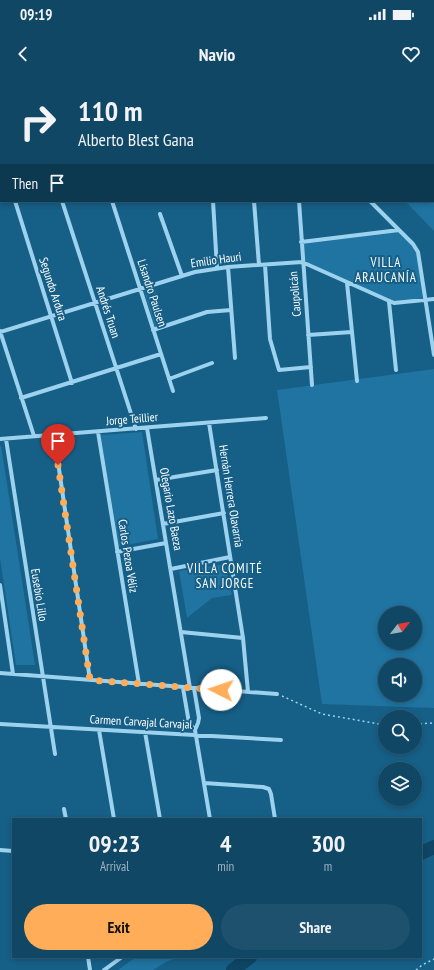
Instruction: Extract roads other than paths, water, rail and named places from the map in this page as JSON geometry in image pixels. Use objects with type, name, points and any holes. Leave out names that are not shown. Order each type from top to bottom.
[{"type":"street","name":"Segundo Ardura","points":[[15,202],[72,383]]},
{"type":"street","name":"Andrés Truan","points":[[62,202],[136,429]]},
{"type":"street","name":"Lisandro Paulsen","points":[[112,202],[168,379],[173,390]]},
{"type":"street","points":[[212,202],[217,268]]},
{"type":"street","points":[[254,202],[259,265]]},
{"type":"street","name":"Caupolicán","points":[[299,202],[302,262],[312,385]]},
{"type":"street","points":[[371,202],[413,244],[418,252],[434,355]]},
{"type":"street","points":[[160,214],[182,276]]},
{"type":"street","points":[[301,242],[399,230]]},
{"type":"street","name":"Emilio Hauri","points":[[0,331],[202,270],[228,267],[302,262],[389,302],[398,304],[434,299]]},
{"type":"street","points":[[265,265],[270,339],[279,370],[311,367]]},
{"type":"street","points":[[228,267],[235,358]]},
{"type":"street","points":[[347,283],[357,381]]},
{"type":"street","points":[[389,302],[396,370]]},
{"type":"street","points":[[153,330],[207,312],[232,310]]},
{"type":"street","points":[[0,331],[34,436]]},
{"type":"street","points":[[308,335],[352,332]]},
{"type":"street","points":[[21,398],[161,354]]},
{"type":"street","points":[[168,379],[212,363]]},
{"type":"street","name":"Jorge Teillier","points":[[0,439],[266,418]]},
{"type":"street","name":"Hernán Herrera Olavarria","points":[[209,423],[243,638],[248,692]]},
{"type":"street","name":"Olegario Lazo Baeza","points":[[147,428],[181,632],[199,718],[195,732]]},
{"type":"street","name":"Carlos Pezoa Véliz","points":[[98,432],[139,684]]},
{"type":"street","points":[[54,435],[90,680]]},
{"type":"street","name":"Eusebio Lillo","points":[[6,438],[55,754]]},
{"type":"street","points":[[156,480],[217,470]]},
{"type":"street","points":[[163,524],[224,513]]},
{"type":"street","points":[[117,552],[166,543]]},
{"type":"street","points":[[171,568],[230,557]]},
{"type":"street","points":[[0,584],[13,674]]},
{"type":"street","points":[[181,632],[243,638]]},
{"type":"street","points":[[0,673],[277,694]]},
{"type":"street","points":[[183,688],[189,723],[195,732],[210,818]]},
{"type":"street","name":"Carmen Carvajal Carvajal","points":[[0,724],[145,732],[195,732],[281,740]]},
{"type":"street","points":[[99,730],[114,818]]},
{"type":"street","points":[[145,732],[160,818]]},
{"type":"street","points":[[204,783],[263,787],[269,789],[275,818]]},
{"type":"street","points":[[64,809],[66,818]]},
{"type":"street","points":[[0,850],[12,851]]},
{"type":"street","points":[[88,958],[90,970]]},
{"type":"street","points":[[104,970],[121,958]]},
{"type":"waterway","points":[[422,853],[434,847]]},
{"type":"waterway","points":[[233,970],[249,958]]},
{"type":"district","name":"VILLA ARAUCANÍA","points":[[386,270]]},
{"type":"district","name":"VILLA COMITÉ SAN JORGE","points":[[225,576]]}]
